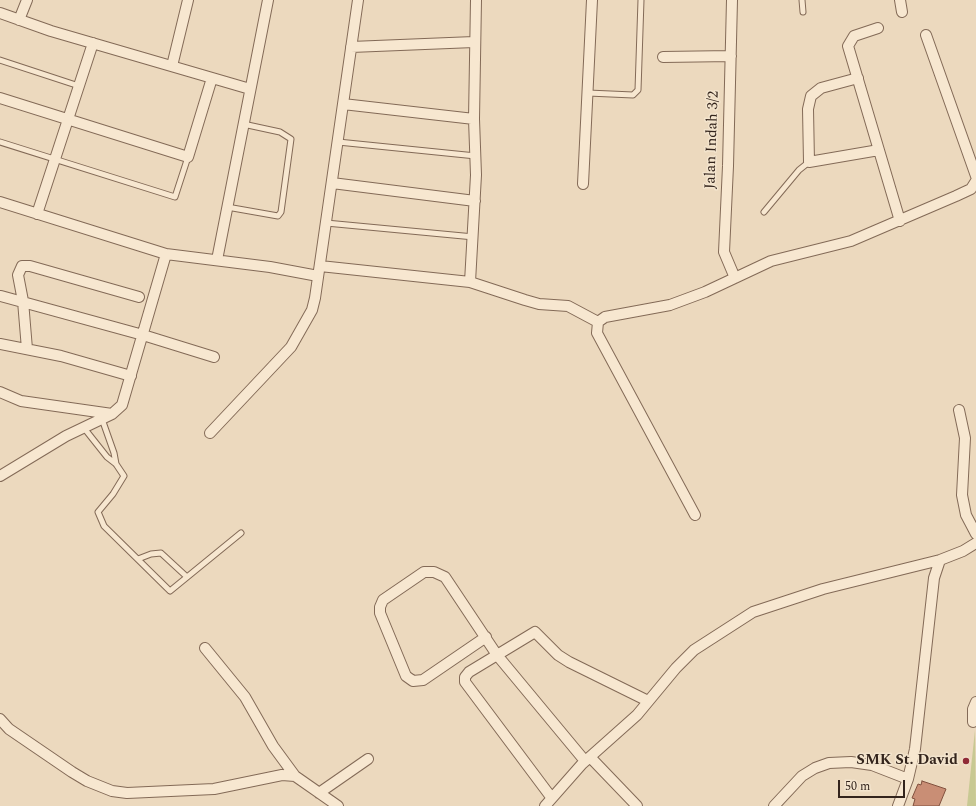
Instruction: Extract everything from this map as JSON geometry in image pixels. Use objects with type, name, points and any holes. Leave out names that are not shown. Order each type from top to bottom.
[{"type":"street","points":[[20,20],[27,0]]},
{"type":"street","points":[[172,66],[188,0]]},
{"type":"street","points":[[217,260],[268,0]]},
{"type":"street","points":[[210,433],[297,339],[312,310],[358,0]]},
{"type":"street","points":[[470,282],[474,237],[476,156],[474,119],[474,42],[476,0]]},
{"type":"street","points":[[583,184],[592,0]]},
{"type":"street","name":"Jalan Indah 3/2","points":[[732,0],[724,252],[734,278]]},
{"type":"street","points":[[900,0],[902,12]]},
{"type":"street","points":[[0,13],[93,43],[250,89]]},
{"type":"street","points":[[878,28],[854,36],[850,40],[848,46],[900,221]]},
{"type":"street","points":[[926,35],[976,176]]},
{"type":"street","points":[[351,47],[474,42]]},
{"type":"street","points":[[37,214],[93,43]]},
{"type":"street","points":[[663,57],[731,56]]},
{"type":"street","points":[[0,98],[68,121],[188,157],[212,78]]},
{"type":"street","points":[[858,78],[821,88],[810,96],[808,109],[809,162],[879,150]]},
{"type":"street","points":[[343,104],[474,119]]},
{"type":"street","points":[[695,515],[597,333],[598,322],[605,317],[670,305],[705,292],[771,261],[851,241],[971,189],[976,181]]},
{"type":"street","points":[[332,183],[475,200]]},
{"type":"street","points":[[0,202],[166,254],[319,271],[470,282],[532,302],[568,306],[598,322]]},
{"type":"street","points":[[0,476],[84,428],[112,414],[122,405],[166,254]]},
{"type":"street","points":[[27,349],[23,301],[18,275],[22,266],[25,265],[139,297]]},
{"type":"street","points":[[1,296],[143,335],[214,357]]},
{"type":"street","points":[[0,344],[61,356],[131,376]]},
{"type":"street","points":[[0,392],[21,401],[112,414]]},
{"type":"street","points":[[959,410],[965,438],[962,494],[966,515],[976,534]]},
{"type":"street","points":[[545,806],[587,759],[637,715],[676,668],[694,650],[753,612],[823,589],[940,560],[963,551],[976,543]]},
{"type":"street","points":[[898,806],[908,779],[915,749],[934,578],[940,560]]},
{"type":"street","points":[[486,638],[423,680],[413,680],[406,676],[380,613],[380,606],[383,600],[424,572],[434,572],[445,577],[498,655],[587,759],[637,806]]},
{"type":"street","points":[[552,797],[465,682],[465,677],[469,672],[536,632],[558,655],[569,662],[648,701]]},
{"type":"street","points":[[205,648],[245,697],[273,746],[295,776],[338,806]]},
{"type":"street","points":[[973,722],[973,709],[976,702]]},
{"type":"street","points":[[0,719],[9,729],[72,772],[87,781],[112,791],[127,793],[214,790],[282,774],[295,776]]},
{"type":"street","points":[[319,793],[368,759]]},
{"type":"street","points":[[774,806],[802,776],[815,768],[829,763],[851,762],[872,765],[908,779]]},
{"type":"lane","points":[[588,93],[633,95],[638,90],[641,0]]},
{"type":"lane","points":[[802,0],[803,12]]},
{"type":"lane","points":[[0,60],[79,86]]},
{"type":"lane","points":[[227,207],[278,216],[281,212],[291,139],[280,132],[243,124]]},
{"type":"lane","points":[[0,142],[175,197],[188,157]]},
{"type":"lane","points":[[338,142],[476,156]]},
{"type":"lane","points":[[764,212],[799,170],[809,162]]},
{"type":"lane","points":[[326,223],[474,237]]},
{"type":"lane","points":[[102,419],[114,453],[116,464]]},
{"type":"lane","points":[[84,428],[107,457],[116,464],[124,476],[113,494],[98,512],[104,526],[170,591],[241,533]]},
{"type":"lane","points":[[138,559],[151,554],[162,553],[187,577]]},
{"type":"green space","points":[[975,730],[976,806],[967,806]]},
{"type":"building","points":[[922,781],[946,789],[939,806],[913,806],[915,799],[912,798],[918,784],[921,785]]},
{"type":"place","name":"SMK St. David","points":[[966,761]]}]
